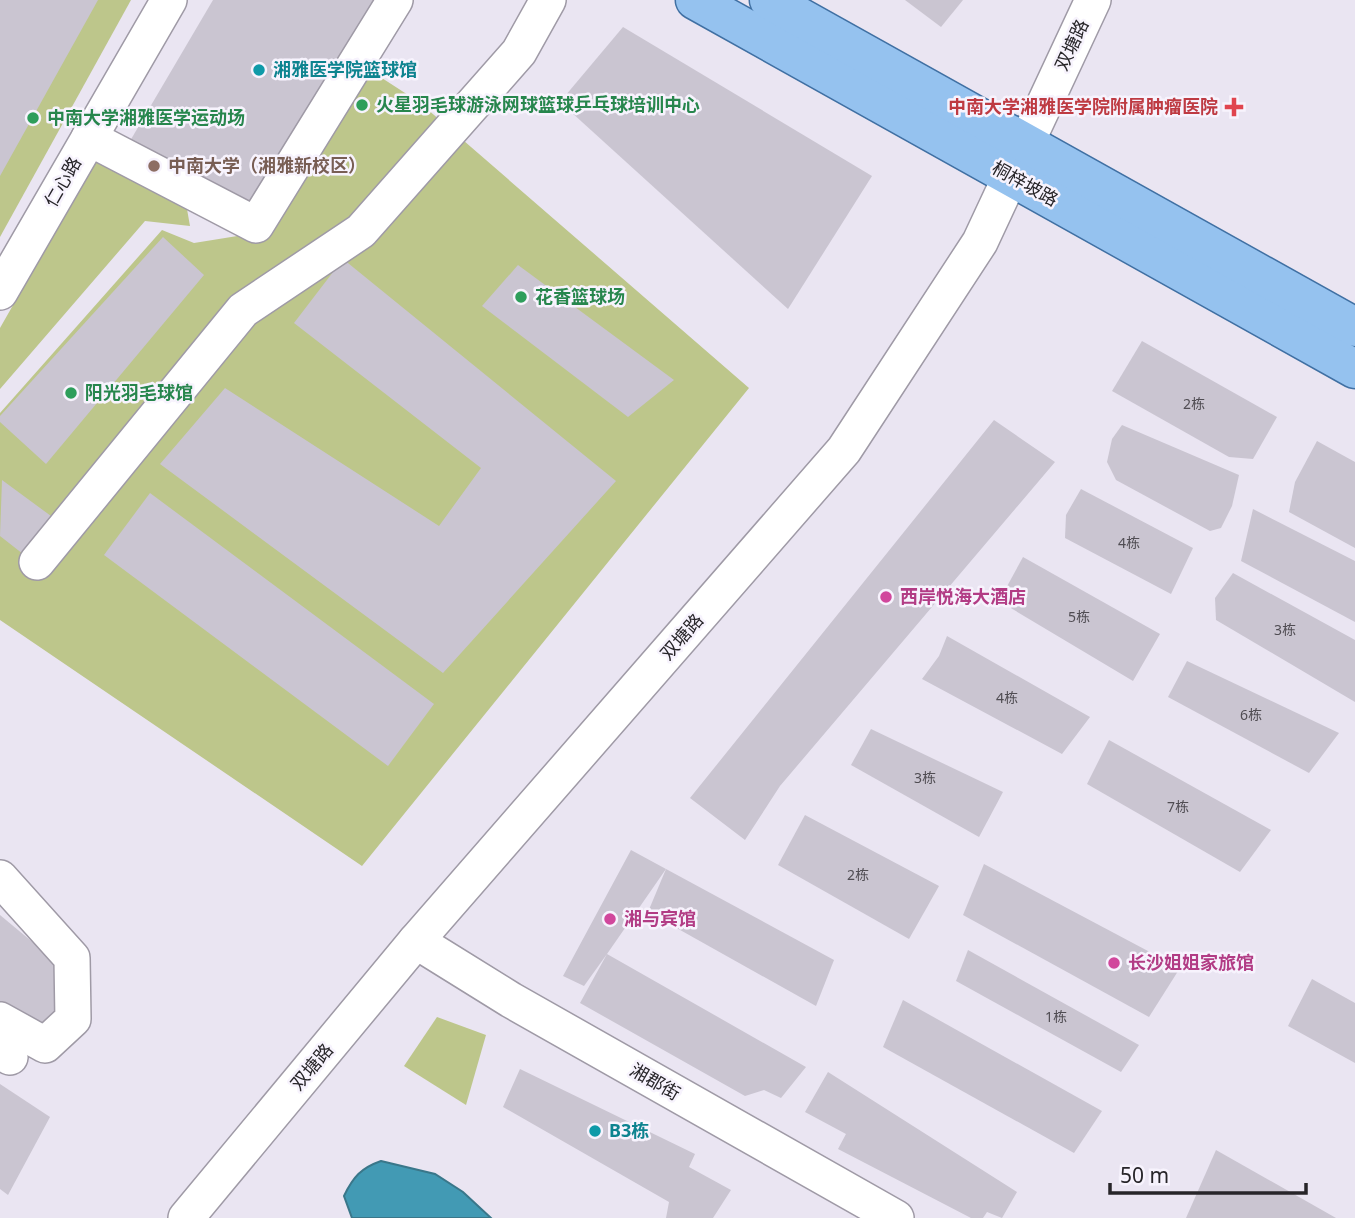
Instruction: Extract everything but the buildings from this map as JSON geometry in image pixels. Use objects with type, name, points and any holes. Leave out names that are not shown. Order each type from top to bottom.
[{"type":"main road","name":"桐梓坡路","points":[[695,0],[1355,369]]},
{"type":"main road","name":"桐梓坡路","points":[[769,0],[1355,327]]},
{"type":"street","name":"仁心路","points":[[0,292],[169,0]]},
{"type":"street","points":[[89,138],[256,225],[395,0]]},
{"type":"street","points":[[37,562],[243,310],[361,231],[519,52],[548,0]]},
{"type":"street","name":"双塘路","points":[[186,1218],[416,942],[844,450],[980,242],[1093,0]]},
{"type":"street","points":[[0,878],[72,958],[73,1019],[45,1045],[0,1020]]},
{"type":"street","name":"湘郡街","points":[[416,942],[511,1000],[896,1218]]},
{"type":"green space","name":"中南大学湘雅医学运动场","points":[[0,0],[131,0],[0,237]]},
{"type":"green space","points":[[371,71],[419,102],[749,388],[362,866],[0,620],[0,413],[162,230],[194,243],[262,232]]},
{"type":"green space","points":[[97,158],[185,198],[190,226],[145,221],[0,389],[0,328]]},
{"type":"green space","points":[[437,1017],[486,1035],[466,1105],[404,1066]]},
{"type":"water","points":[[381,1161],[435,1174],[463,1192],[491,1218],[352,1218],[344,1196],[347,1189],[363,1170]]},
{"type":"place","name":"湘雅医学院篮球馆","points":[[259,70]]},
{"type":"place","name":"火星羽毛球游泳网球篮球乒乓球培训中心","points":[[362,105]]},
{"type":"place","name":"中南大学湘雅医学院附属肿瘤医院","points":[[1234,107]]},
{"type":"place","name":"中南大学湘雅医学运动场","points":[[33,118]]},
{"type":"place","name":"中南大学（湘雅新校区）","points":[[154,166]]},
{"type":"place","name":"花香篮球场","points":[[521,297]]},
{"type":"place","name":"阳光羽毛球馆","points":[[71,393]]},
{"type":"place","name":"西岸悦海大酒店","points":[[886,597]]},
{"type":"place","name":"湘与宾馆","points":[[610,919]]},
{"type":"place","name":"长沙姐姐家旅馆","points":[[1114,963]]},
{"type":"place","name":"B3栋","points":[[595,1131]]}]
